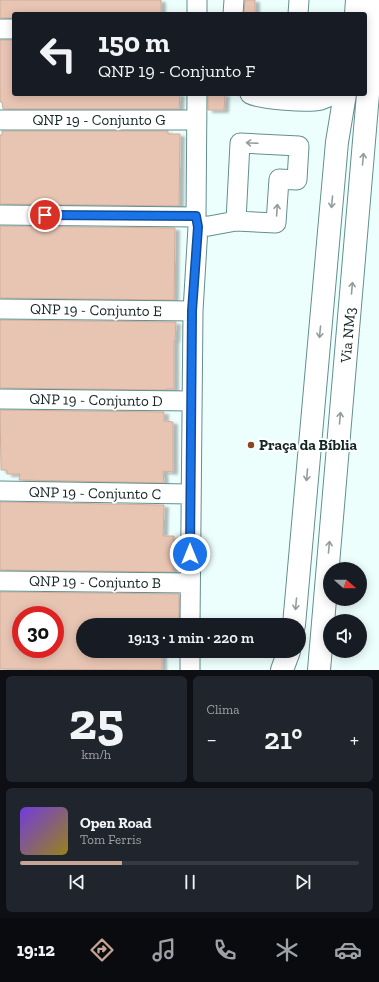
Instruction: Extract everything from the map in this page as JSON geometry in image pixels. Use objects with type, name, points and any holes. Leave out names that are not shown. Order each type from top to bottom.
[{"type":"main road","points":[[356,12],[357,0]]},
{"type":"main road","name":"Via NM3","points":[[319,670],[376,0]]},
{"type":"main road","name":"Via NM3","points":[[295,618],[337,142],[346,96]]},
{"type":"main road","points":[[282,670],[286,658]]},
{"type":"street","points":[[197,0],[197,12]]},
{"type":"street","points":[[234,0],[234,12]]},
{"type":"street","points":[[298,12],[299,0]]},
{"type":"street","points":[[0,29],[12,29]]},
{"type":"street","points":[[190,618],[192,311],[197,222],[197,96]]},
{"type":"street","points":[[254,96],[294,97],[320,100],[331,96]]},
{"type":"street","name":"QNP 19 - Conjunto G","points":[[0,120],[197,120]]},
{"type":"street","points":[[0,215],[197,222],[209,226],[236,220],[276,223],[279,179],[297,180],[299,146],[240,143],[236,220]]},
{"type":"street","name":"QNP 19 - Conjunto E","points":[[0,309],[192,311]]},
{"type":"street","name":"QNP 19 - Conjunto D","points":[[0,399],[191,401]]},
{"type":"street","name":"QNP 19 - Conjunto C","points":[[0,491],[190,494]]},
{"type":"street","name":"QNP 19 - Conjunto B","points":[[0,582],[190,583]]},
{"type":"street","points":[[190,658],[190,670]]},
{"type":"building","points":[[0,0],[161,0],[161,12],[12,12],[12,18],[0,18]]},
{"type":"building","points":[[245,0],[255,0],[255,12],[244,12]]},
{"type":"building","points":[[0,40],[12,40],[12,96],[180,96],[179,109],[3,109],[2,102],[0,102]]},
{"type":"building","points":[[208,96],[225,96],[224,110],[208,110]]},
{"type":"building","points":[[2,131],[168,131],[168,134],[180,134],[179,206],[0,204],[0,135],[2,135]]},
{"type":"building","points":[[0,226],[175,228],[174,300],[0,298]]},
{"type":"building","points":[[0,320],[176,322],[174,340],[174,389],[0,388]]},
{"type":"building","points":[[0,410],[164,412],[164,421],[173,422],[173,472],[163,471],[164,483],[19,480],[20,474],[7,474],[7,470],[1,470]]},
{"type":"building","points":[[0,502],[164,505],[163,536],[174,536],[173,572],[0,570]]},
{"type":"building","points":[[0,592],[179,594],[179,618],[76,618],[76,658],[162,658],[162,670],[0,669]]},
{"type":"place","name":"Praça da Bíblia","points":[[251,445]]},
{"type":"route","points":[[45,215],[196,216],[198,227],[192,311],[190,554]]}]
